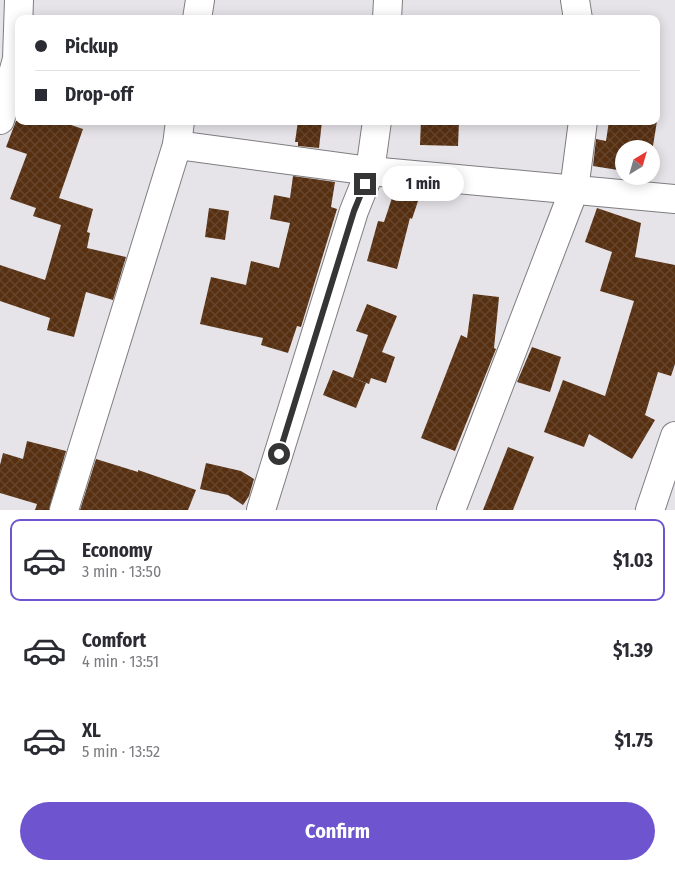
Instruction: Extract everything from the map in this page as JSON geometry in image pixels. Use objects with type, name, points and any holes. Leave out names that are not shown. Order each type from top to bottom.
[{"type":"street","points":[[18,15],[19,0]]},
{"type":"street","points":[[198,15],[200,0]]},
{"type":"street","points":[[387,15],[388,0]]},
{"type":"street","points":[[576,0],[578,15]]},
{"type":"street","points":[[0,120],[15,66]]},
{"type":"street","points":[[261,510],[354,211],[370,171],[376,125]]},
{"type":"street","points":[[452,510],[574,190],[582,125]]},
{"type":"street","points":[[64,510],[179,133],[370,171],[675,199]]},
{"type":"street","points":[[650,510],[675,436]]},
{"type":"building","points":[[15,124],[71,125],[83,129],[59,198],[93,209],[87,232],[90,233],[87,248],[126,257],[113,300],[86,292],[74,337],[47,330],[50,318],[0,301],[0,265],[45,280],[61,225],[33,216],[36,208],[10,199],[27,154],[6,147]]},
{"type":"building","points":[[297,125],[322,125],[319,148],[298,146],[298,142],[295,142]]},
{"type":"building","points":[[421,125],[459,125],[458,146],[420,145]]},
{"type":"building","points":[[608,125],[656,125],[654,140],[615,140],[615,170],[593,166],[596,139],[606,141]]},
{"type":"building","points":[[293,176],[335,182],[331,207],[337,209],[301,327],[297,326],[288,353],[261,345],[263,338],[200,324],[211,277],[246,285],[251,261],[279,268],[290,223],[270,219],[274,195],[290,198]]},
{"type":"building","points":[[395,189],[420,195],[412,219],[410,218],[397,269],[367,261],[378,221],[384,222]]},
{"type":"building","points":[[209,208],[229,211],[225,240],[205,237]]},
{"type":"building","points":[[597,208],[641,223],[635,257],[675,265],[675,364],[671,376],[658,372],[645,415],[655,420],[632,459],[589,434],[584,447],[544,432],[563,380],[605,396],[634,301],[600,291],[612,252],[585,242]]},
{"type":"building","points":[[473,294],[499,297],[494,348],[496,349],[455,451],[421,438],[461,335],[467,338]]},
{"type":"building","points":[[367,304],[397,316],[382,352],[395,357],[386,383],[371,378],[369,384],[353,378],[368,335],[356,331]]},
{"type":"building","points":[[532,347],[561,357],[550,392],[517,382]]},
{"type":"building","points":[[333,370],[366,383],[356,408],[323,395]]},
{"type":"building","points":[[27,441],[66,451],[49,510],[35,510],[37,504],[0,493],[0,465],[3,453],[23,459]]},
{"type":"building","points":[[508,447],[534,457],[513,510],[483,510]]},
{"type":"building","points":[[96,459],[138,472],[138,470],[196,490],[188,510],[80,510]]},
{"type":"building","points":[[206,463],[241,471],[254,479],[249,496],[243,505],[228,495],[200,489]]},
{"type":"route","points":[[279,454],[354,211],[365,184]]}]
